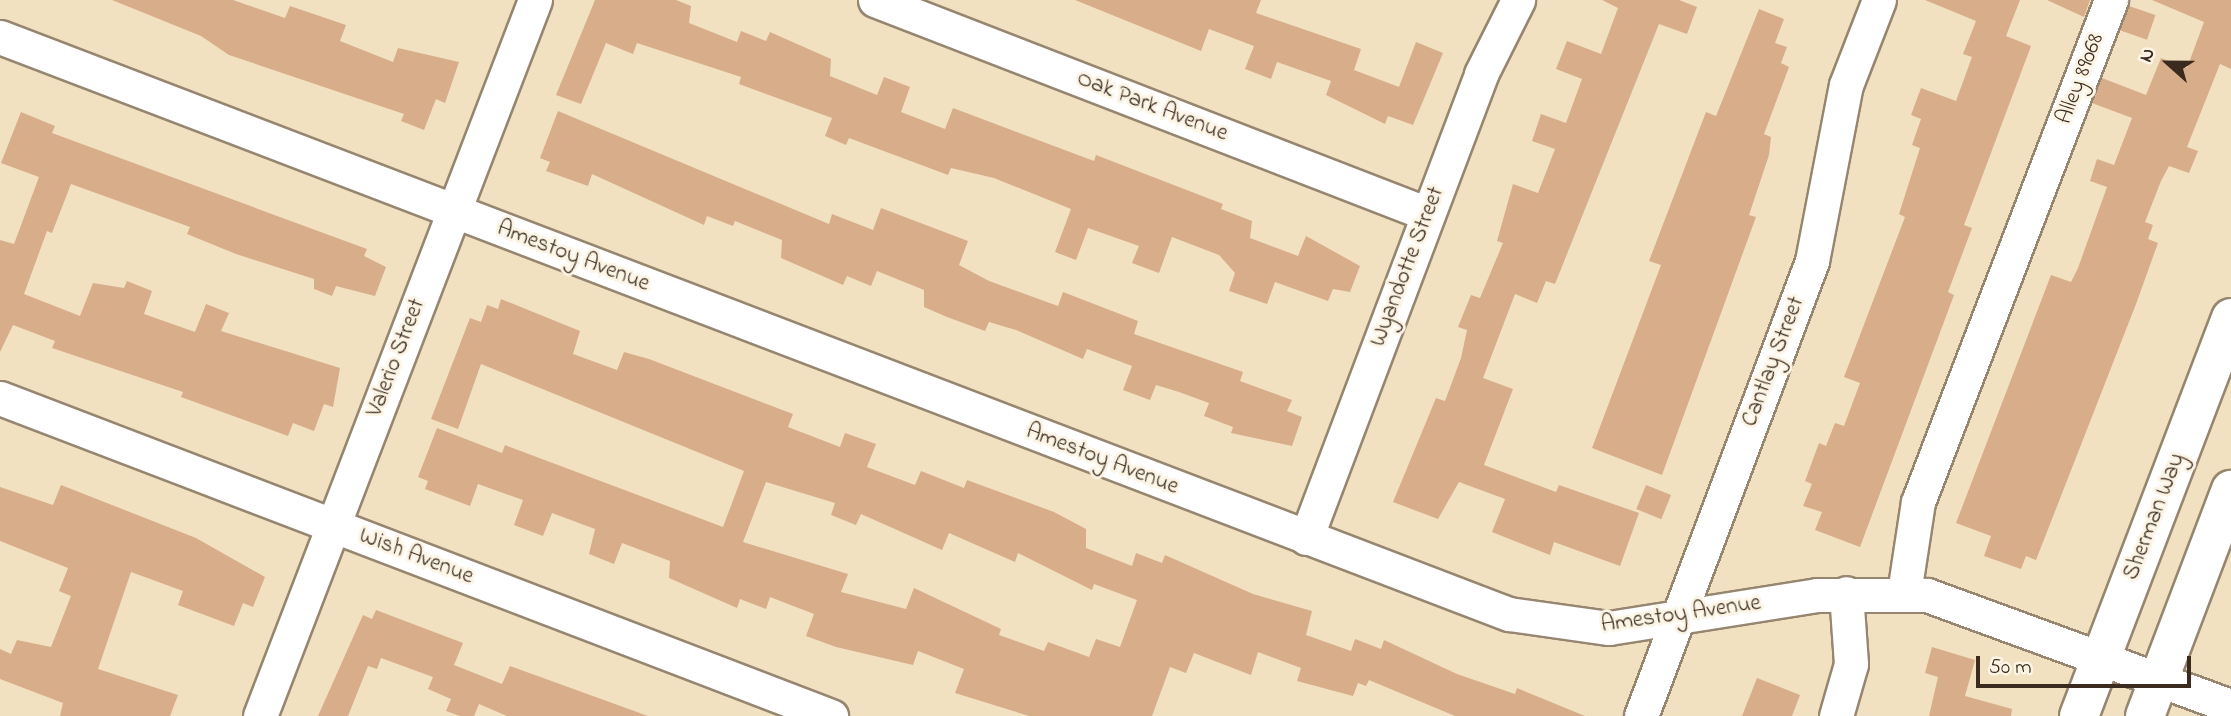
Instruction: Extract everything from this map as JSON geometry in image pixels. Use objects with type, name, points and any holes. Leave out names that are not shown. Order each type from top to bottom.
[{"type":"main road","name":"Sherman Way","points":[[2079,716],[2231,318]]},
{"type":"main road","points":[[2145,716],[2231,490]]},
{"type":"street","name":"Valerio Street","points":[[260,716],[535,0]]},
{"type":"street","name":"Oak Park Avenue","points":[[875,0],[1428,214]]},
{"type":"street","name":"Wyandotte Street","points":[[1306,538],[1481,74],[1518,0]]},
{"type":"street","name":"Alley 89068","points":[[1904,593],[1918,502],[2111,0]]},
{"type":"street","name":"Cantlay Street","points":[[1641,716],[1681,619],[1812,261],[1846,85],[1874,2]]},
{"type":"street","name":"Amestoy Avenue","points":[[0,37],[1508,614],[1609,628],[1846,593],[1904,593],[1961,603],[2231,706]]},
{"type":"street","name":"Wish Avenue","points":[[0,398],[831,716]]},
{"type":"street","points":[[1836,716],[1852,663],[1846,593]]},
{"type":"building","points":[[112,0],[233,0],[285,18],[290,6],[346,25],[340,41],[393,62],[398,48],[459,62],[445,103],[436,99],[424,130],[401,121],[404,114],[229,55],[201,36]]},
{"type":"building","points":[[595,0],[676,0],[691,6],[689,23],[737,42],[741,31],[766,41],[770,32],[831,59],[830,76],[877,95],[884,77],[910,87],[901,112],[945,129],[953,108],[1094,161],[1096,155],[1223,204],[1221,209],[1252,221],[1250,238],[1298,256],[1306,236],[1360,266],[1350,292],[1333,289],[1328,301],[1275,282],[1267,304],[1229,291],[1235,273],[1219,255],[1172,237],[1159,273],[1132,263],[1139,246],[1088,228],[1076,260],[1055,252],[1071,209],[994,178],[951,168],[948,175],[849,138],[846,145],[825,136],[832,118],[739,84],[741,77],[637,43],[633,54],[606,43],[581,104],[556,95]]},
{"type":"building","points":[[1075,0],[1261,0],[1256,13],[1361,49],[1354,70],[1399,87],[1416,42],[1443,53],[1413,125],[1388,116],[1385,124],[1326,95],[1331,81],[1277,62],[1271,79],[1245,69],[1254,46],[1209,29],[1201,51]]},
{"type":"building","points":[[1602,0],[1679,0],[1697,7],[1687,34],[1659,24],[1555,284],[1546,281],[1537,303],[1515,294],[1483,378],[1513,389],[1484,465],[1556,492],[1559,485],[1639,513],[1620,566],[1554,542],[1550,555],[1492,532],[1505,499],[1459,482],[1438,519],[1393,502],[1436,398],[1445,401],[1461,358],[1467,330],[1458,327],[1471,295],[1480,298],[1503,243],[1497,241],[1513,184],[1538,193],[1555,149],[1532,141],[1541,114],[1566,123],[1582,79],[1556,69],[1567,41],[1601,54],[1618,8]]},
{"type":"building","points":[[1925,0],[2020,0],[2006,36],[2031,46],[1964,225],[1972,228],[1948,292],[1954,295],[1860,547],[1815,530],[1822,512],[1803,506],[1812,484],[1805,481],[1819,443],[1826,446],[1835,423],[1844,426],[1860,383],[1844,377],[1905,217],[1899,214],[1920,148],[1912,145],[1921,119],[1911,115],[1921,88],[1956,101],[1972,57],[1963,54],[1976,21]]},
{"type":"building","points":[[2047,0],[2090,0],[2084,17]]},
{"type":"building","points":[[2152,0],[2231,0],[2231,69],[2220,64],[2187,147],[2198,151],[2189,173],[2169,166],[2161,181],[2145,222],[2153,225],[2148,239],[2158,243],[2136,304],[2036,560],[2026,556],[2021,569],[1984,556],[1991,536],[1956,523],[2051,275],[2071,282],[2078,268],[2107,187],[2090,181],[2097,159],[2114,165],[2132,118],[2092,103],[2102,78],[2146,95],[2161,58],[2187,68],[2204,22]]},
{"type":"building","points":[[2129,6],[2155,15],[2147,40],[2121,31]]},
{"type":"building","points":[[1759,9],[1784,19],[1775,43],[1787,47],[1781,63],[1789,67],[1764,134],[1771,137],[1769,155],[1749,215],[1756,217],[1662,475],[1592,448],[1661,265],[1649,261],[1706,112],[1716,116]]},
{"type":"building","points":[[558,111],[829,224],[832,214],[873,230],[881,208],[968,241],[959,265],[989,281],[1058,306],[1063,292],[1138,321],[1134,334],[1243,372],[1240,381],[1292,400],[1287,411],[1302,417],[1292,446],[1231,433],[1233,427],[1204,416],[1209,403],[1179,392],[1156,385],[1150,400],[1123,390],[1132,366],[1087,349],[1083,359],[1016,330],[989,322],[985,331],[947,317],[924,307],[924,290],[877,271],[871,286],[847,276],[843,285],[781,258],[782,240],[735,221],[733,226],[707,216],[704,225],[592,174],[588,186],[546,171],[550,162],[540,158]]},
{"type":"building","points":[[21,112],[55,126],[52,133],[367,249],[364,256],[386,267],[375,296],[336,286],[332,296],[314,289],[314,279],[236,254],[187,234],[190,227],[71,184],[52,233],[47,231],[24,294],[80,316],[93,283],[124,288],[127,281],[152,291],[144,314],[195,332],[206,304],[229,313],[221,331],[340,368],[333,407],[324,404],[314,431],[293,423],[288,436],[181,397],[183,392],[52,348],[55,341],[13,325],[0,352],[0,240],[14,244],[39,177],[1,163]]},
{"type":"building","points":[[501,299],[580,331],[573,354],[617,370],[624,352],[649,359],[793,414],[788,427],[840,447],[845,433],[876,444],[867,467],[915,485],[921,471],[964,488],[967,480],[1054,512],[1086,529],[1086,548],[1132,566],[1136,553],[1162,563],[1165,555],[1253,594],[1312,611],[1306,635],[1351,651],[1355,639],[1381,649],[1384,640],[1457,674],[1515,694],[1517,688],[1585,716],[1455,716],[1369,680],[1366,686],[1358,683],[1353,696],[1297,681],[1301,668],[1258,652],[1251,675],[1194,653],[1186,673],[1170,667],[1152,716],[1029,716],[955,693],[964,669],[918,651],[913,665],[836,647],[806,636],[814,614],[770,597],[766,609],[740,599],[737,608],[669,578],[670,561],[622,543],[614,564],[589,554],[595,529],[552,513],[543,536],[514,525],[523,500],[478,484],[470,506],[425,489],[428,481],[418,477],[437,428],[502,453],[505,445],[723,527],[744,471],[481,364],[458,429],[431,419],[470,318],[481,322],[487,305],[498,309]],"holes":[[[766,482],[835,503],[831,515],[856,525],[861,514],[942,550],[949,533],[1015,562],[1018,553],[1092,590],[1094,584],[1137,600],[1120,647],[1096,639],[1089,657],[1048,642],[1044,651],[999,635],[1001,629],[914,588],[906,609],[841,592],[848,574],[743,542]]]},
{"type":"building","points":[[61,485],[196,538],[265,577],[253,607],[243,603],[234,626],[178,605],[183,591],[131,572],[98,669],[178,695],[170,716],[60,716],[63,703],[0,679],[0,649],[11,654],[17,640],[51,647],[71,596],[59,591],[68,568],[0,541],[0,487],[53,505]]},
{"type":"building","points":[[1646,485],[1671,495],[1661,519],[1636,509]]},
{"type":"building","points":[[376,610],[463,643],[454,665],[502,684],[510,666],[648,716],[507,716],[479,704],[474,716],[460,716],[446,711],[451,699],[428,689],[433,677],[381,658],[377,669],[368,666],[348,716],[318,716],[363,615],[372,619]]},
{"type":"building","points":[[1932,647],[1975,660],[1965,696],[2012,709],[2011,716],[1929,716],[1938,677],[1925,673]]},
{"type":"building","points":[[1757,678],[1800,695],[1792,716],[1742,716]]}]
